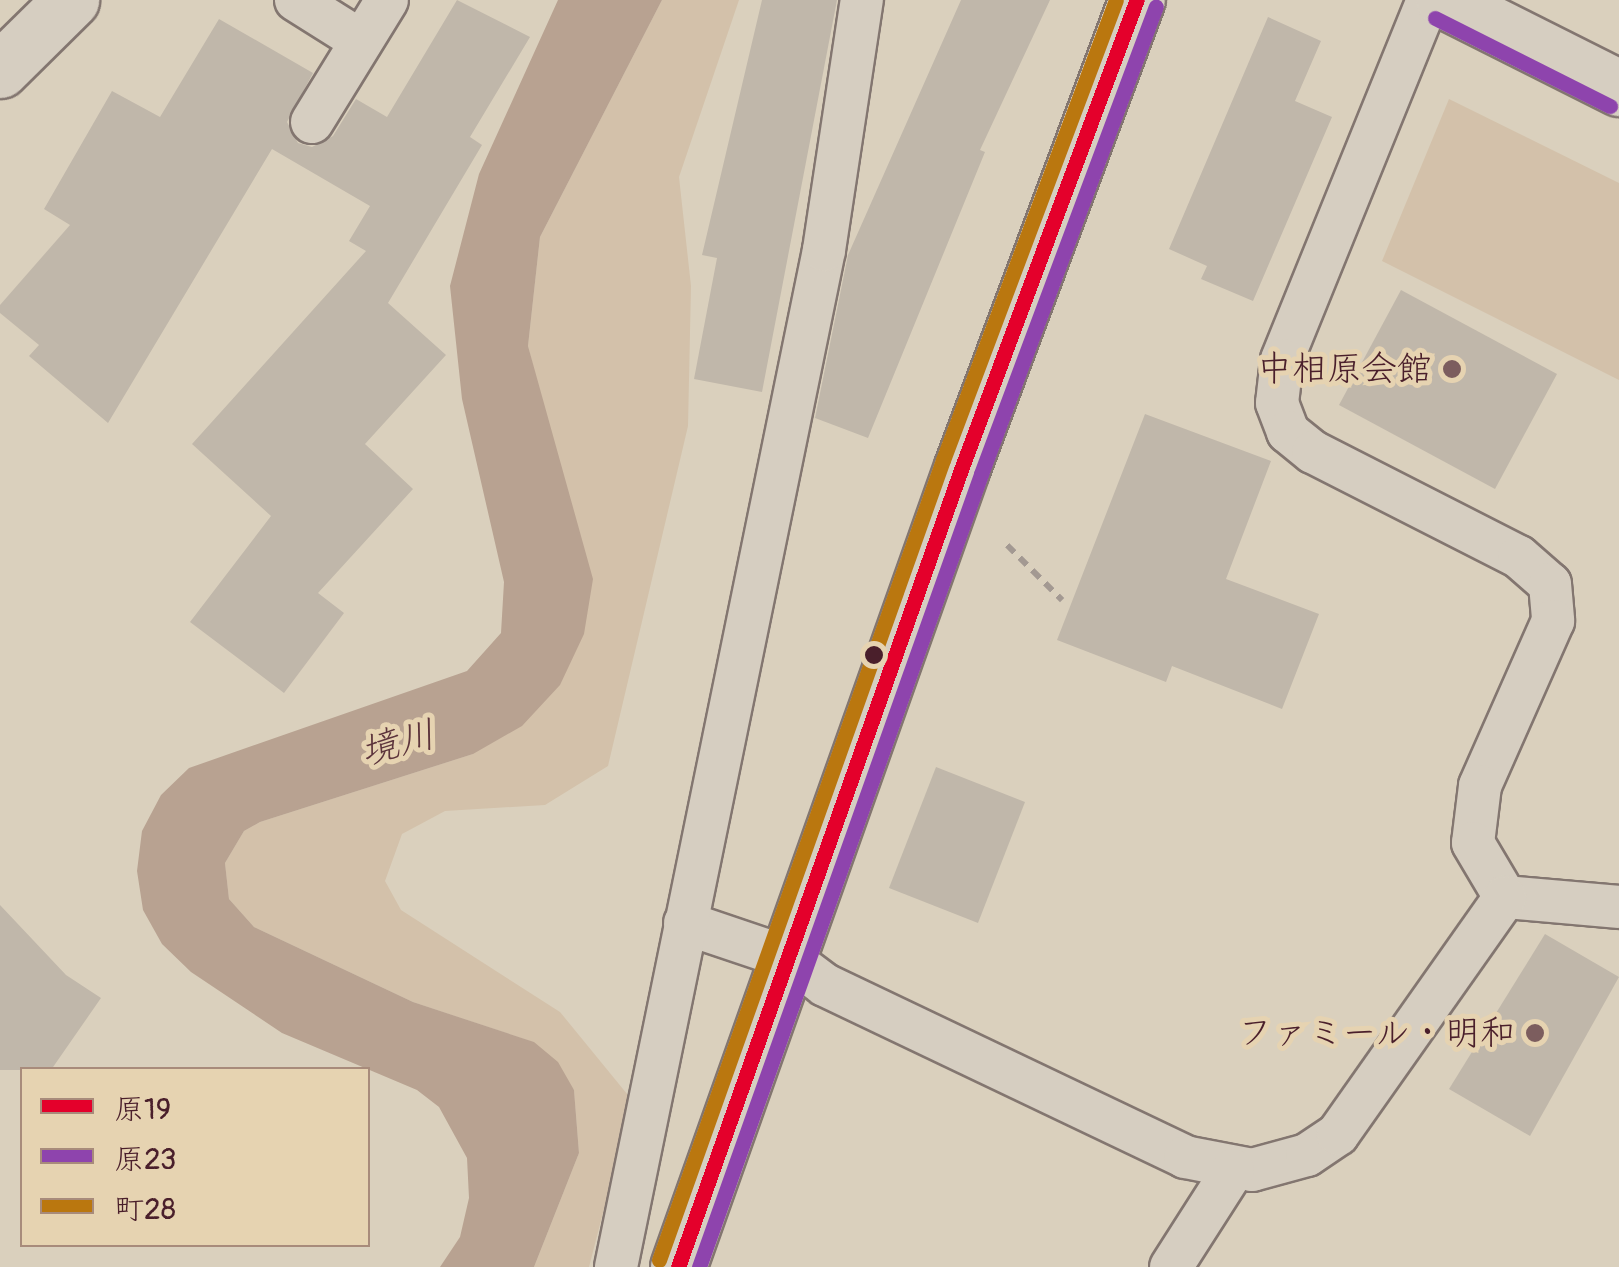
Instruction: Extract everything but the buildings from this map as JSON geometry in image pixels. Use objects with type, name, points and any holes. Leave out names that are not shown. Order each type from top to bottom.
[{"type":"main road","points":[[0,70],[71,0]]},
{"type":"main road","points":[[678,1267],[962,466],[1137,0]]},
{"type":"main road","points":[[1472,6],[1619,88]]},
{"type":"lane","points":[[296,0],[362,40]]},
{"type":"lane","points":[[312,122],[386,0]]},
{"type":"lane","points":[[616,1267],[824,250],[862,0]]},
{"type":"lane","points":[[1428,0],[1282,360],[1277,403],[1288,432],[1312,452],[1519,556],[1550,584],[1553,621],[1480,786],[1472,824],[1473,843],[1504,896]]},
{"type":"lane","points":[[685,923],[789,958],[842,993],[1185,1156],[1233,1170],[1307,1155],[1338,1134],[1504,896]]},
{"type":"lane","points":[[1504,896],[1619,907]]},
{"type":"lane","points":[[1172,1267],[1233,1170]]},
{"type":"path","points":[[1007,545],[1062,600]]},
{"type":"shaded area","points":[[662,0],[739,0],[679,177],[691,286],[688,426],[608,766],[545,805],[445,811],[402,834],[385,881],[401,910],[560,1012],[632,1100],[589,1267],[534,1267],[579,1153],[574,1090],[533,1042],[413,1002],[254,927],[229,899],[225,863],[244,831],[260,822],[473,754],[554,451],[528,346],[540,237]]},
{"type":"shaded area","points":[[1449,99],[1619,183],[1619,380],[1382,261]]},
{"type":"water","name":"境川","points":[[558,0],[662,0],[540,237],[528,346],[593,579],[584,634],[560,685],[522,726],[473,754],[260,822],[244,831],[225,863],[229,899],[254,927],[413,1002],[534,1042],[558,1062],[574,1090],[579,1153],[534,1267],[440,1267],[460,1237],[469,1198],[467,1158],[439,1107],[417,1090],[370,1067],[282,1033],[191,972],[162,944],[143,910],[137,871],[142,831],[161,795],[189,768],[467,671],[501,633],[504,582],[462,399],[450,286],[479,174]]},
{"type":"transit line","name":"町28","points":[[659,1260],[943,460],[1116,0]]},
{"type":"transit line","name":"原19","points":[[678,1267],[962,467],[1137,0]]},
{"type":"transit line","name":"原23","points":[[699,1267],[981,474],[1156,7]]},
{"type":"transit line","name":"原23","points":[[1435,18],[1610,106]]},
{"type":"place","name":"中相原会館","points":[[1452,369]]},
{"type":"place","name":"ファミール・明和","points":[[1535,1033]]}]
